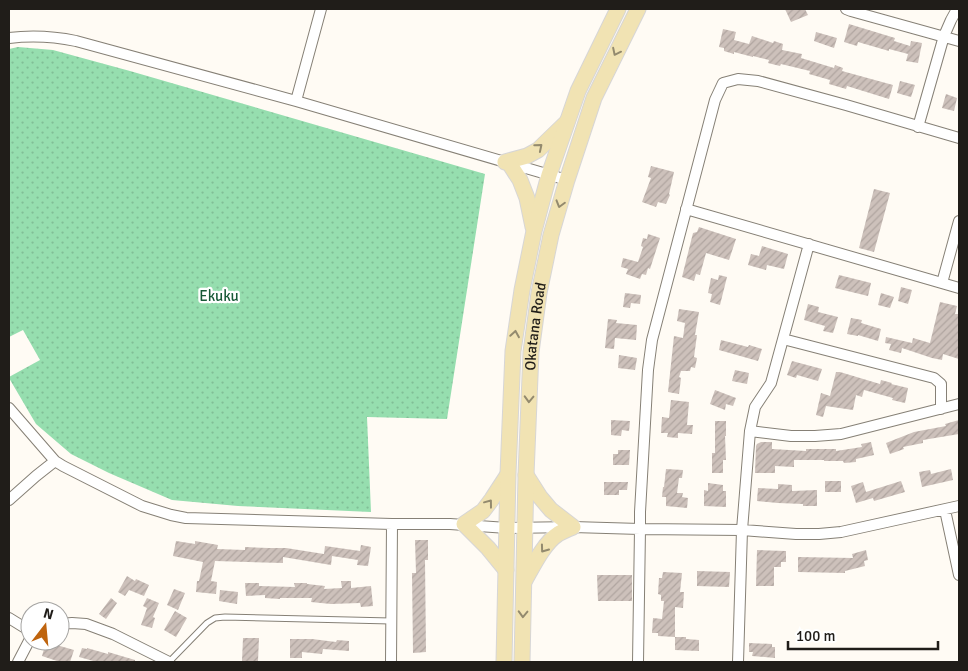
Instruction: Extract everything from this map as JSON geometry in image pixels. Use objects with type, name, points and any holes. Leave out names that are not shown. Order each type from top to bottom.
[{"type":"main road","name":"Okatana Road","points":[[504,662],[513,350],[522,290],[534,231],[549,175],[567,122],[578,91],[618,9]]},
{"type":"main road","name":"Okatana Road","points":[[522,662],[530,352],[539,293],[551,235],[594,98],[638,9]]},
{"type":"main road","points":[[534,231],[527,198],[520,180],[507,162],[527,156],[538,150],[567,122]]},
{"type":"main road","points":[[506,570],[488,548],[464,524],[483,511],[508,474]]},
{"type":"main road","points":[[524,582],[550,541],[557,534],[573,527],[551,510],[526,475]]},
{"type":"street","points":[[296,101],[321,9]]},
{"type":"street","points":[[846,9],[959,40]]},
{"type":"street","points":[[918,126],[944,36],[950,20],[957,9]]},
{"type":"street","points":[[9,38],[38,36],[76,41],[296,101],[567,180]]},
{"type":"street","points":[[638,662],[640,512],[652,340],[715,100],[723,83],[738,79],[758,81],[959,138]]},
{"type":"street","points":[[686,209],[959,288]]},
{"type":"street","points":[[942,283],[959,221]]},
{"type":"street","points":[[738,662],[742,530],[750,431],[755,407],[771,382],[810,244]]},
{"type":"street","points":[[783,339],[934,378],[941,384],[941,409]]},
{"type":"street","points":[[750,431],[792,436],[841,434],[959,404]]},
{"type":"street","points":[[9,408],[55,461],[142,506],[186,518],[392,524],[464,524],[507,528],[573,527],[742,530],[819,534],[841,532],[959,506]]},
{"type":"street","points":[[9,500],[55,461]]},
{"type":"street","points":[[945,510],[959,575]]},
{"type":"street","points":[[391,662],[392,524]]},
{"type":"street","points":[[9,618],[20,625]]},
{"type":"street","points":[[70,623],[86,624],[114,634],[169,662]]},
{"type":"lane","points":[[169,662],[207,623],[215,618],[391,621]]},
{"type":"green space","name":"Ekuku","points":[[18,47],[53,50],[485,174],[447,419],[367,417],[371,512],[238,506],[172,500],[109,473],[71,454],[36,424],[9,378],[40,360],[23,330],[9,337],[9,49]]},
{"type":"building","points":[[785,9],[805,9],[808,15],[791,22]]},
{"type":"building","points":[[849,24],[895,38],[894,41],[910,46],[911,41],[922,43],[918,63],[906,61],[908,54],[889,49],[889,51],[858,42],[857,46],[844,42]]},
{"type":"building","points":[[723,29],[736,32],[734,40],[749,44],[752,36],[773,43],[774,41],[783,44],[782,50],[802,54],[801,58],[834,68],[835,65],[843,68],[842,71],[893,85],[889,99],[847,86],[846,89],[829,84],[830,80],[809,74],[810,71],[781,64],[780,66],[768,63],[769,60],[724,51],[724,48],[719,47]]},
{"type":"building","points":[[816,32],[837,38],[834,48],[814,41]]},
{"type":"building","points":[[900,81],[915,85],[911,97],[897,93]]},
{"type":"building","points":[[946,94],[957,98],[954,111],[942,108]]},
{"type":"building","points":[[651,166],[674,172],[670,195],[666,204],[658,202],[656,207],[642,202],[651,178],[648,177]]},
{"type":"building","points":[[874,189],[890,193],[874,252],[859,248]]},
{"type":"building","points":[[699,227],[736,239],[729,260],[706,253],[700,275],[696,274],[694,281],[682,277],[693,233],[697,232]]},
{"type":"building","points":[[648,234],[660,238],[650,269],[648,268],[646,275],[642,274],[640,279],[626,274],[628,269],[621,267],[623,258],[638,262],[643,247],[641,246],[643,238],[647,239]]},
{"type":"building","points":[[762,246],[788,254],[784,269],[767,265],[766,270],[748,265],[751,254],[759,256]]},
{"type":"building","points":[[719,275],[727,277],[720,305],[710,302],[712,294],[708,293],[711,278],[718,280]]},
{"type":"building","points":[[839,275],[871,283],[868,296],[835,288]]},
{"type":"building","points":[[901,287],[912,290],[908,304],[898,301]]},
{"type":"building","points":[[625,293],[641,295],[640,304],[631,303],[630,308],[623,307]]},
{"type":"building","points":[[881,293],[894,297],[890,308],[878,305]]},
{"type":"building","points":[[940,302],[957,306],[955,314],[959,314],[959,359],[943,354],[942,360],[902,348],[901,353],[889,350],[891,344],[885,343],[886,337],[912,343],[913,338],[930,343]]},
{"type":"building","points":[[808,304],[819,307],[818,312],[838,317],[833,333],[823,331],[825,326],[804,320]]},
{"type":"building","points":[[679,309],[699,312],[695,335],[697,335],[694,357],[697,358],[695,368],[691,367],[690,371],[681,371],[679,394],[668,392],[674,336],[683,338],[685,323],[677,321]]},
{"type":"building","points":[[851,318],[862,320],[861,323],[881,329],[878,341],[847,334]]},
{"type":"building","points":[[608,319],[617,320],[616,323],[637,325],[636,340],[615,338],[614,349],[605,348]]},
{"type":"building","points":[[721,340],[762,349],[758,361],[719,350]]},
{"type":"building","points":[[619,355],[637,358],[635,370],[618,368]]},
{"type":"building","points":[[792,361],[822,369],[818,381],[797,375],[796,378],[787,375]]},
{"type":"building","points":[[735,370],[749,373],[747,384],[732,381]]},
{"type":"building","points":[[836,372],[880,384],[881,380],[908,388],[905,403],[864,390],[862,397],[856,395],[853,410],[826,406],[823,417],[816,415],[821,393],[830,396]]},
{"type":"building","points":[[715,390],[736,398],[733,406],[726,404],[725,410],[710,404]]},
{"type":"building","points":[[671,400],[689,402],[687,425],[693,425],[692,434],[678,433],[678,438],[667,437],[668,433],[661,433],[662,417],[669,418]]},
{"type":"building","points":[[611,420],[630,421],[629,431],[622,430],[621,436],[611,435]]},
{"type":"building","points":[[959,420],[959,434],[923,440],[923,443],[903,447],[904,449],[890,454],[886,443],[914,432],[946,426],[945,424]]},
{"type":"building","points":[[715,421],[726,421],[726,460],[723,460],[723,473],[712,473],[712,453],[715,453]]},
{"type":"building","points":[[761,442],[772,442],[772,449],[806,451],[806,449],[836,449],[836,451],[862,447],[861,444],[871,442],[874,455],[856,459],[856,462],[844,463],[843,461],[794,460],[794,467],[775,466],[775,473],[755,473],[756,446]]},
{"type":"building","points":[[618,450],[630,450],[629,465],[613,465],[613,454],[618,454]]},
{"type":"building","points":[[666,469],[683,470],[682,478],[679,478],[677,493],[683,493],[682,497],[688,498],[687,508],[666,506],[666,497],[662,497]]},
{"type":"building","points":[[951,469],[953,480],[922,487],[919,472],[930,470],[931,474]]},
{"type":"building","points":[[825,481],[841,481],[841,492],[825,492]]},
{"type":"building","points":[[901,481],[905,492],[874,501],[873,498],[856,503],[851,486],[863,482],[866,492]]},
{"type":"building","points":[[604,482],[628,482],[627,490],[619,490],[619,495],[604,495]]},
{"type":"building","points":[[708,483],[723,485],[723,491],[726,491],[726,507],[704,506],[704,490],[708,491]]},
{"type":"building","points":[[778,484],[792,485],[792,491],[817,490],[817,506],[757,501],[758,488],[778,489]]},
{"type":"building","points":[[415,540],[428,540],[428,560],[425,560],[426,652],[413,653],[412,573],[416,573]]},
{"type":"building","points":[[176,541],[195,544],[195,541],[218,545],[217,549],[245,550],[245,547],[286,548],[324,554],[325,546],[360,551],[361,545],[371,547],[368,566],[357,565],[358,560],[332,556],[331,565],[283,557],[283,563],[215,561],[211,581],[217,582],[216,594],[196,592],[197,581],[199,581],[203,562],[173,556]]},
{"type":"building","points":[[757,550],[786,551],[786,562],[781,562],[781,567],[774,567],[774,586],[756,586]]},
{"type":"building","points":[[866,550],[868,560],[864,561],[865,566],[845,571],[845,573],[798,572],[798,557],[853,558],[852,554]]},
{"type":"building","points":[[697,571],[730,572],[729,587],[697,586]]},
{"type":"building","points":[[663,572],[682,573],[680,592],[684,592],[683,608],[675,607],[675,637],[658,636],[658,633],[652,633],[653,618],[662,619],[664,601],[661,601],[661,595],[658,594],[659,578],[662,578]]},
{"type":"building","points":[[597,575],[632,575],[632,601],[598,601]]},
{"type":"building","points":[[127,576],[135,581],[136,579],[149,585],[144,596],[129,590],[125,596],[118,592]]},
{"type":"building","points":[[341,581],[351,581],[351,588],[371,586],[373,606],[361,607],[360,603],[331,604],[311,602],[312,598],[280,599],[265,598],[265,595],[246,596],[245,583],[259,583],[259,586],[295,587],[294,583],[307,583],[325,586],[324,589],[342,588]]},
{"type":"building","points":[[174,589],[185,593],[178,610],[167,605]]},
{"type":"building","points":[[220,590],[238,592],[237,604],[219,601]]},
{"type":"building","points":[[111,598],[117,603],[106,619],[99,614]]},
{"type":"building","points":[[147,598],[159,603],[153,617],[155,618],[152,628],[141,625],[147,608],[143,606]]},
{"type":"building","points":[[175,611],[187,618],[176,637],[164,630]]},
{"type":"building","points":[[675,637],[699,640],[699,651],[675,650]]},
{"type":"building","points":[[243,638],[259,638],[258,661],[242,661]]},
{"type":"building","points":[[290,639],[349,641],[349,651],[323,649],[322,654],[302,652],[302,658],[290,658]]},
{"type":"building","points":[[749,643],[772,644],[772,647],[775,647],[775,658],[752,656],[753,652],[749,652]]},
{"type":"building","points":[[82,648],[108,654],[108,652],[135,660],[135,662],[97,662],[79,657]]},
{"type":"building","points":[[74,650],[70,662],[60,662],[42,656],[43,651]]}]
